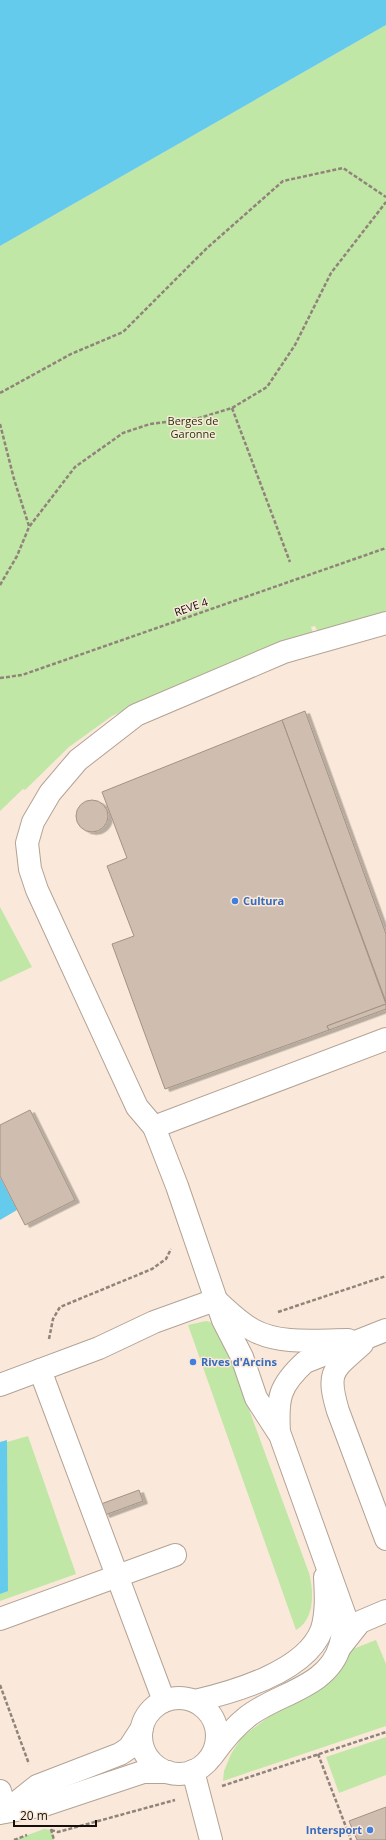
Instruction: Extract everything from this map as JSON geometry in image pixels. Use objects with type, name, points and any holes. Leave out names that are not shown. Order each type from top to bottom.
[{"type":"street","points":[[340,1647],[345,1616],[279,1432],[256,1398],[242,1357],[222,1320],[177,1186],[154,1127],[137,1107],[37,890],[30,870],[27,843],[33,822],[50,793],[78,760],[136,715],[284,652],[386,623]]},
{"type":"street","points":[[154,1127],[386,1039]]},
{"type":"street","points":[[216,1300],[240,1322],[254,1331],[277,1338],[304,1340],[372,1335]]},
{"type":"street","points":[[0,1385],[99,1348],[154,1322],[216,1300]]},
{"type":"street","points":[[279,1432],[277,1407],[284,1386],[294,1372],[305,1362],[372,1335]]},
{"type":"street","points":[[372,1335],[337,1367],[332,1378],[332,1391],[386,1540]]},
{"type":"street","points":[[40,1370],[164,1701]]},
{"type":"street","points":[[0,1619],[174,1555]]},
{"type":"street","points":[[195,1702],[225,1694],[261,1680],[285,1668],[303,1656],[322,1630],[326,1611],[325,1558]]},
{"type":"street","points":[[2,1805],[44,1805],[143,1772],[180,1773],[193,1771],[203,1765],[212,1756],[230,1732],[247,1716],[298,1690],[317,1678],[332,1663],[340,1647],[360,1622],[386,1611]]},
{"type":"street","points":[[2,1805],[37,1786],[120,1754],[129,1748],[142,1728],[146,1717],[154,1708],[164,1701],[175,1698],[195,1702],[206,1709],[213,1719],[217,1731],[216,1744],[212,1756]]},
{"type":"street","points":[[142,1728],[142,1740],[147,1755],[158,1767],[168,1772]]},
{"type":"street","points":[[193,1771],[211,1840]]},
{"type":"path","points":[[0,393],[71,354],[123,332],[207,248],[283,181],[343,168],[386,197]]},
{"type":"path","points":[[0,585],[17,556],[29,527],[75,467],[123,433],[150,424],[199,418],[232,408],[267,388],[295,345],[331,273],[386,202]]},
{"type":"path","points":[[232,408],[290,562]]},
{"type":"path","points":[[0,424],[14,479],[29,527]]},
{"type":"path","name":"REVE 4","points":[[0,678],[22,675],[386,548]]},
{"type":"path","points":[[318,1754],[351,1840]]},
{"type":"green space","name":"Berges de Garonne","points":[[386,25],[386,611],[318,632],[315,626],[311,627],[313,633],[268,648],[210,671],[112,716],[69,747],[25,790],[23,789],[0,811],[0,246]]},
{"type":"green space","points":[[0,907],[32,967],[0,982]]},
{"type":"green space","points":[[206,1321],[214,1323],[221,1333],[309,1573],[312,1588],[312,1604],[307,1619],[296,1630],[188,1325]]},
{"type":"green space","points":[[28,1436],[76,1574],[0,1601],[0,1444]]},
{"type":"green space","points":[[376,1640],[386,1664],[386,1726],[223,1781],[224,1771],[231,1754],[242,1737],[292,1699],[353,1649]]},
{"type":"green space","points":[[386,1737],[386,1775],[339,1793],[326,1757]]},
{"type":"green space","points":[[44,1829],[52,1830],[54,1840],[14,1840]]},
{"type":"water","points":[[0,0],[386,0],[386,25],[0,246]]},
{"type":"water","points":[[0,1177],[17,1210],[0,1220]]},
{"type":"water","points":[[7,1440],[8,1591],[0,1594],[0,1442]]},
{"type":"building","points":[[305,711],[386,934],[386,1002],[282,720]]},
{"type":"building","name":"Cultura","points":[[282,720],[386,1004],[327,1026],[329,1030],[165,1089],[112,944],[134,936],[107,866],[127,858],[102,792]]},
{"type":"building","points":[[89,800],[95,800],[105,807],[108,816],[107,822],[101,829],[95,832],[89,832],[79,825],[76,819],[76,813],[83,803]]},
{"type":"building","points":[[386,1004],[386,1009],[329,1030],[327,1026]]},
{"type":"building","points":[[30,1110],[75,1200],[25,1225],[0,1176],[0,1125]]},
{"type":"building","points":[[139,1490],[143,1501],[105,1515],[101,1504]]},
{"type":"building","name":"Intersport","points":[[386,1807],[386,1840],[357,1840],[349,1821]]},
{"type":"place","name":"Cultura","points":[[235,901]]},
{"type":"place","name":"Rives d'Arcins","points":[[193,1362]]},
{"type":"place","name":"Intersport","points":[[370,1830]]}]
